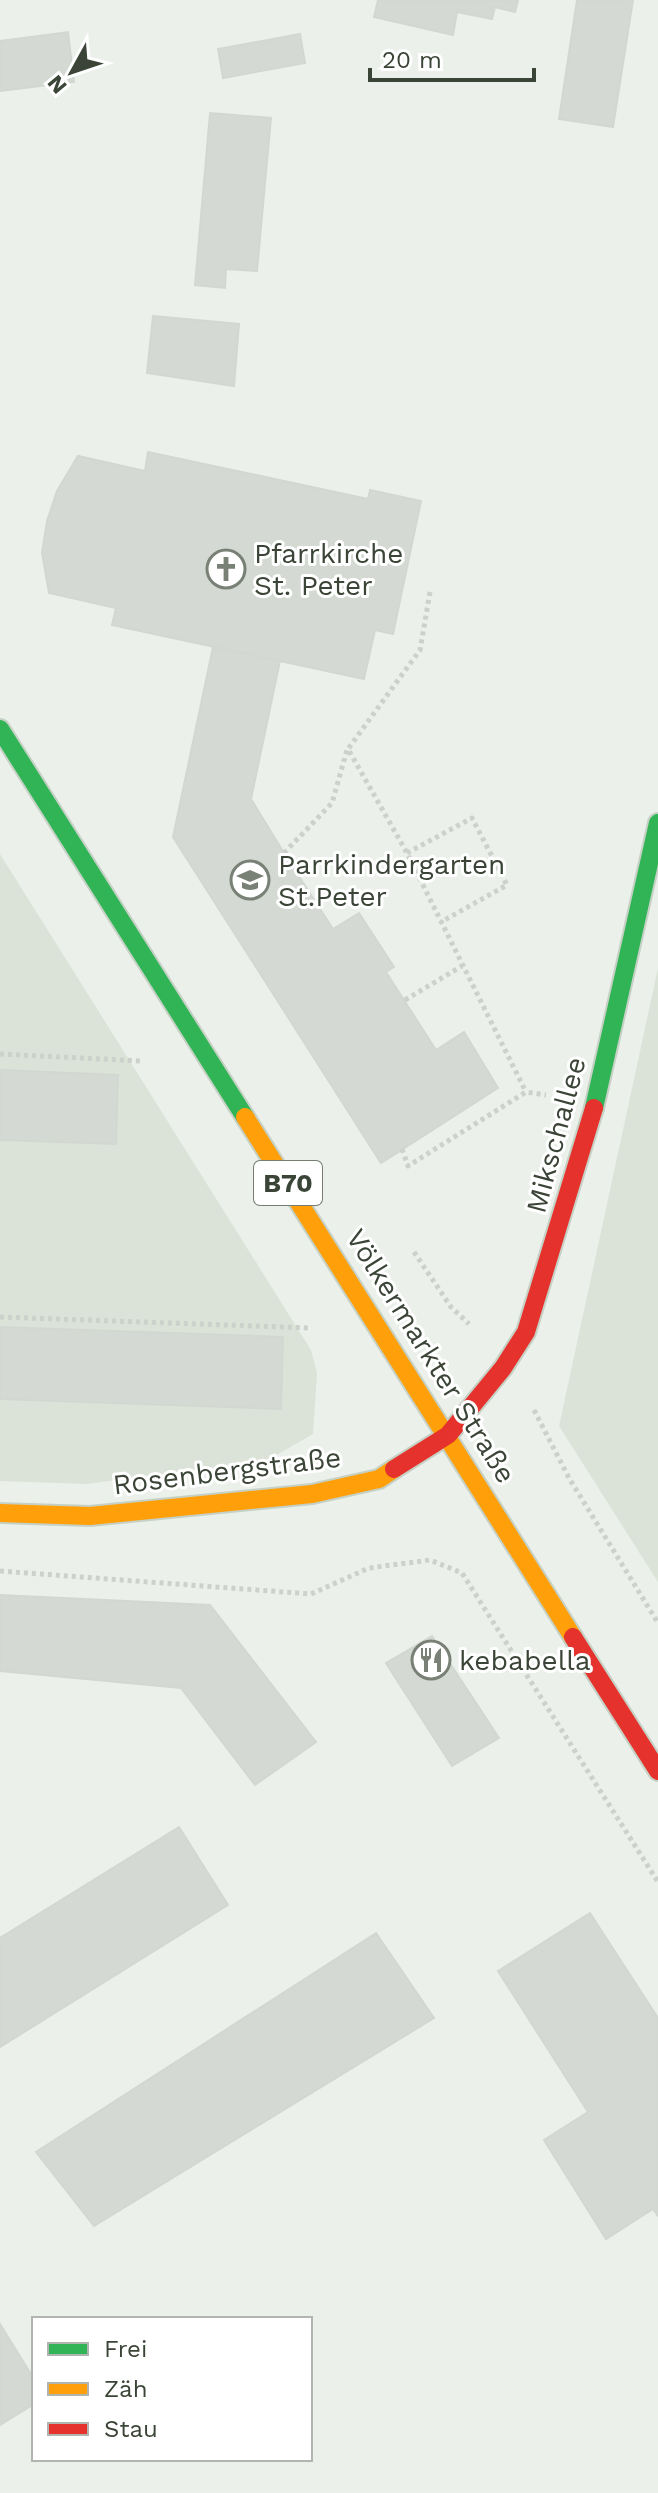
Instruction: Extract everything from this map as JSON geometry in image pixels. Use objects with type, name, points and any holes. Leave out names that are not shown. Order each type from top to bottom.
[{"type":"main road","name":"Völkermarkter Straße","points":[[0,729],[658,1771]]},
{"type":"main road","name":"Mikschallee","points":[[448,1435],[503,1368],[526,1332],[595,1104],[658,823]]},
{"type":"main road","name":"Rosenbergstraße","points":[[0,1513],[90,1516],[312,1494],[379,1479],[448,1435]]},
{"type":"path","points":[[284,853],[332,803],[348,749],[420,650],[430,592]]},
{"type":"path","points":[[348,749],[407,853],[526,1092]]},
{"type":"path","points":[[407,853],[472,818],[507,885],[441,922]]},
{"type":"path","points":[[405,1000],[462,966]]},
{"type":"path","points":[[0,1054],[142,1061]]},
{"type":"path","points":[[402,1149],[408,1166],[526,1092],[550,1096]]},
{"type":"path","points":[[414,1252],[451,1307],[469,1324]]},
{"type":"path","points":[[0,1317],[311,1328]]},
{"type":"path","points":[[529,1402],[569,1478],[658,1623]]},
{"type":"path","points":[[0,1571],[311,1594],[369,1568],[430,1560],[462,1573],[658,1882]]},
{"type":"shaded area","points":[[0,854],[311,1350],[317,1373],[313,1434],[268,1460],[87,1484],[0,1481]]},
{"type":"shaded area","points":[[658,968],[658,1582],[559,1426]]},
{"type":"building","points":[[378,0],[518,0],[515,12],[495,7],[492,19],[457,12],[453,35],[374,17]]},
{"type":"building","points":[[577,0],[633,0],[613,127],[559,119]]},
{"type":"building","points":[[68,32],[74,82],[0,91],[0,41]]},
{"type":"building","points":[[300,34],[305,63],[223,78],[218,49]]},
{"type":"building","points":[[210,113],[271,118],[257,271],[226,269],[225,288],[195,285]]},
{"type":"building","points":[[153,316],[239,324],[234,386],[147,373]]},
{"type":"building","name":"Pfarrkirche St. Peter","points":[[148,452],[368,499],[370,490],[421,501],[393,634],[375,630],[364,679],[112,625],[116,608],[49,593],[42,553],[47,521],[57,491],[78,456],[145,471]]},
{"type":"building","name":"Parrkindergarten St.Peter","points":[[213,647],[280,661],[251,799],[333,929],[359,913],[394,967],[386,972],[436,1050],[464,1032],[498,1088],[381,1163],[173,837]]},
{"type":"building","points":[[0,1070],[118,1075],[116,1144],[0,1140]]},
{"type":"building","points":[[0,1327],[283,1337],[281,1409],[0,1399]]},
{"type":"building","points":[[0,1595],[210,1605],[316,1742],[255,1785],[181,1688],[0,1671]]},
{"type":"building","points":[[432,1636],[499,1738],[452,1766],[386,1663]]},
{"type":"building","points":[[179,1827],[228,1905],[0,2047],[0,1938]]},
{"type":"building","points":[[590,1913],[658,2018],[658,2216],[653,2209],[606,2239],[544,2140],[588,2112],[498,1971]]},
{"type":"building","points":[[376,1933],[434,2018],[94,2226],[36,2152]]},
{"type":"building","points":[[0,2324],[32,2376],[32,2405],[0,2425]]},
{"type":"traffic: fast","points":[[0,729],[245,1117]]},
{"type":"traffic: fast","points":[[594,1108],[658,823]]},
{"type":"traffic: slow","points":[[245,1117],[573,1637]]},
{"type":"traffic: slow","points":[[0,1513],[90,1516],[312,1494],[379,1479],[394,1469]]},
{"type":"traffic: jam","points":[[394,1469],[448,1435],[503,1368],[526,1332],[594,1108]]},
{"type":"traffic: jam","points":[[573,1637],[658,1771]]},
{"type":"place","name":"Pfarrkirche St. Peter","points":[[226,569]]},
{"type":"place","name":"Parrkindergarten St.Peter","points":[[250,880]]},
{"type":"place","name":"kebabella","points":[[431,1660]]}]
